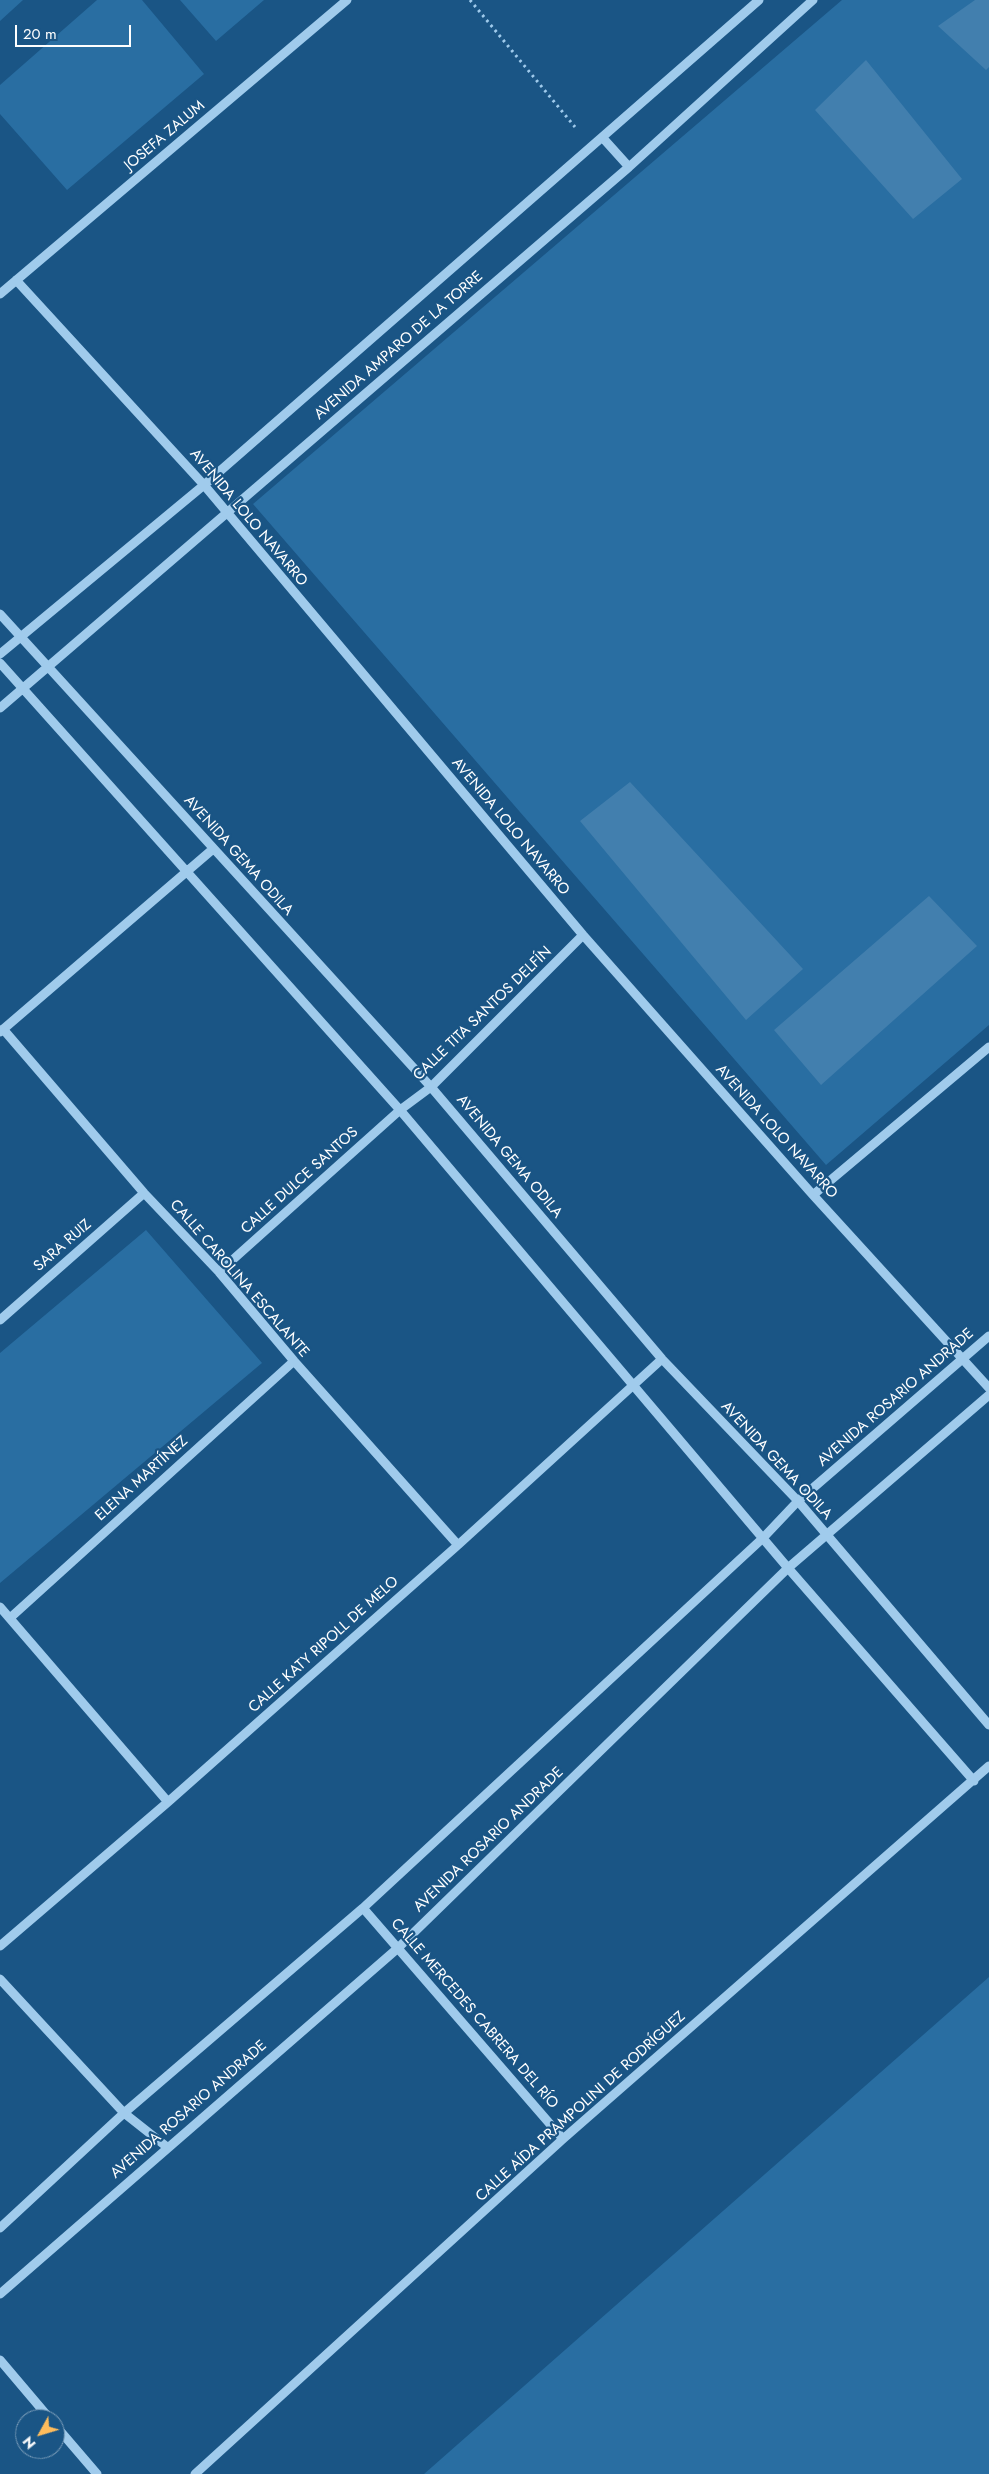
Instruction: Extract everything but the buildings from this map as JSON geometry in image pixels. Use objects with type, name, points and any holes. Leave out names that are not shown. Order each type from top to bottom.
[{"type":"street","name":"JOSEFA ZALUM","points":[[0,294],[347,0]]},
{"type":"street","name":"AVENIDA AMPARO DE LA TORRE","points":[[0,654],[204,485],[759,0]]},
{"type":"street","name":"AVENIDA AMPARO DE LA TORRE","points":[[0,708],[629,167],[813,0]]},
{"type":"street","points":[[602,137],[629,167]]},
{"type":"street","name":"AVENIDA LOLO NAVARRO","points":[[16,280],[204,485],[583,935],[813,1195],[989,1388]]},
{"type":"street","name":"AVENIDA GEMA ODILA","points":[[0,614],[431,1087],[662,1359],[798,1502],[989,1725]]},
{"type":"street","points":[[0,663],[400,1110],[632,1386],[974,1781]]},
{"type":"street","points":[[2,1031],[214,849]]},
{"type":"street","name":"CALLE TITA SANTOS DELFÍN","points":[[400,1110],[431,1087],[583,935]]},
{"type":"street","name":"CALLE CAROLINA ESCALANTE","points":[[2,1031],[144,1193],[219,1272],[294,1362],[458,1545]]},
{"type":"street","points":[[813,1195],[989,1047]]},
{"type":"street","name":"CALLE DULCE SANTOS","points":[[219,1272],[400,1110]]},
{"type":"street","name":"SARA RUIZ","points":[[0,1320],[144,1193]]},
{"type":"street","name":"AVENIDA ROSARIO ANDRADE","points":[[0,2228],[124,2113],[363,1908],[763,1538],[798,1502],[989,1336]]},
{"type":"street","name":"CALLE KATY RIPOLL DE MELO","points":[[0,1946],[168,1802],[458,1545],[662,1359]]},
{"type":"street","name":"ELENA MARTÍNEZ","points":[[10,1618],[294,1362]]},
{"type":"street","name":"AVENIDA ROSARIO ANDRADE","points":[[0,2294],[398,1948],[788,1568],[989,1395]]},
{"type":"street","points":[[0,1607],[168,1802]]},
{"type":"street","name":"CALLE AÍDA PRAMPOLINI DE RODRÍGUEZ","points":[[195,2474],[563,2139],[989,1766]]},
{"type":"street","name":"CALLE MERCEDES CABRERA DEL RÍO","points":[[363,1908],[563,2139]]},
{"type":"street","points":[[0,1979],[124,2113],[167,2147]]},
{"type":"street","points":[[0,2360],[42,2409]]},
{"type":"street","points":[[65,2437],[97,2474]]},
{"type":"path","points":[[470,0],[591,147]]},
{"type":"shaded area","points":[[0,0],[23,0],[0,21]]},
{"type":"shaded area","points":[[97,0],[142,0],[204,74],[67,190],[0,114],[0,85]]},
{"type":"shaded area","points":[[180,0],[264,0],[216,41]]},
{"type":"shaded area","points":[[842,0],[989,0],[989,1025],[826,1165],[253,504]]},
{"type":"shaded area","points":[[146,1230],[262,1363],[0,1583],[0,1353]]},
{"type":"shaded area","points":[[989,1977],[989,2474],[424,2474]]}]
